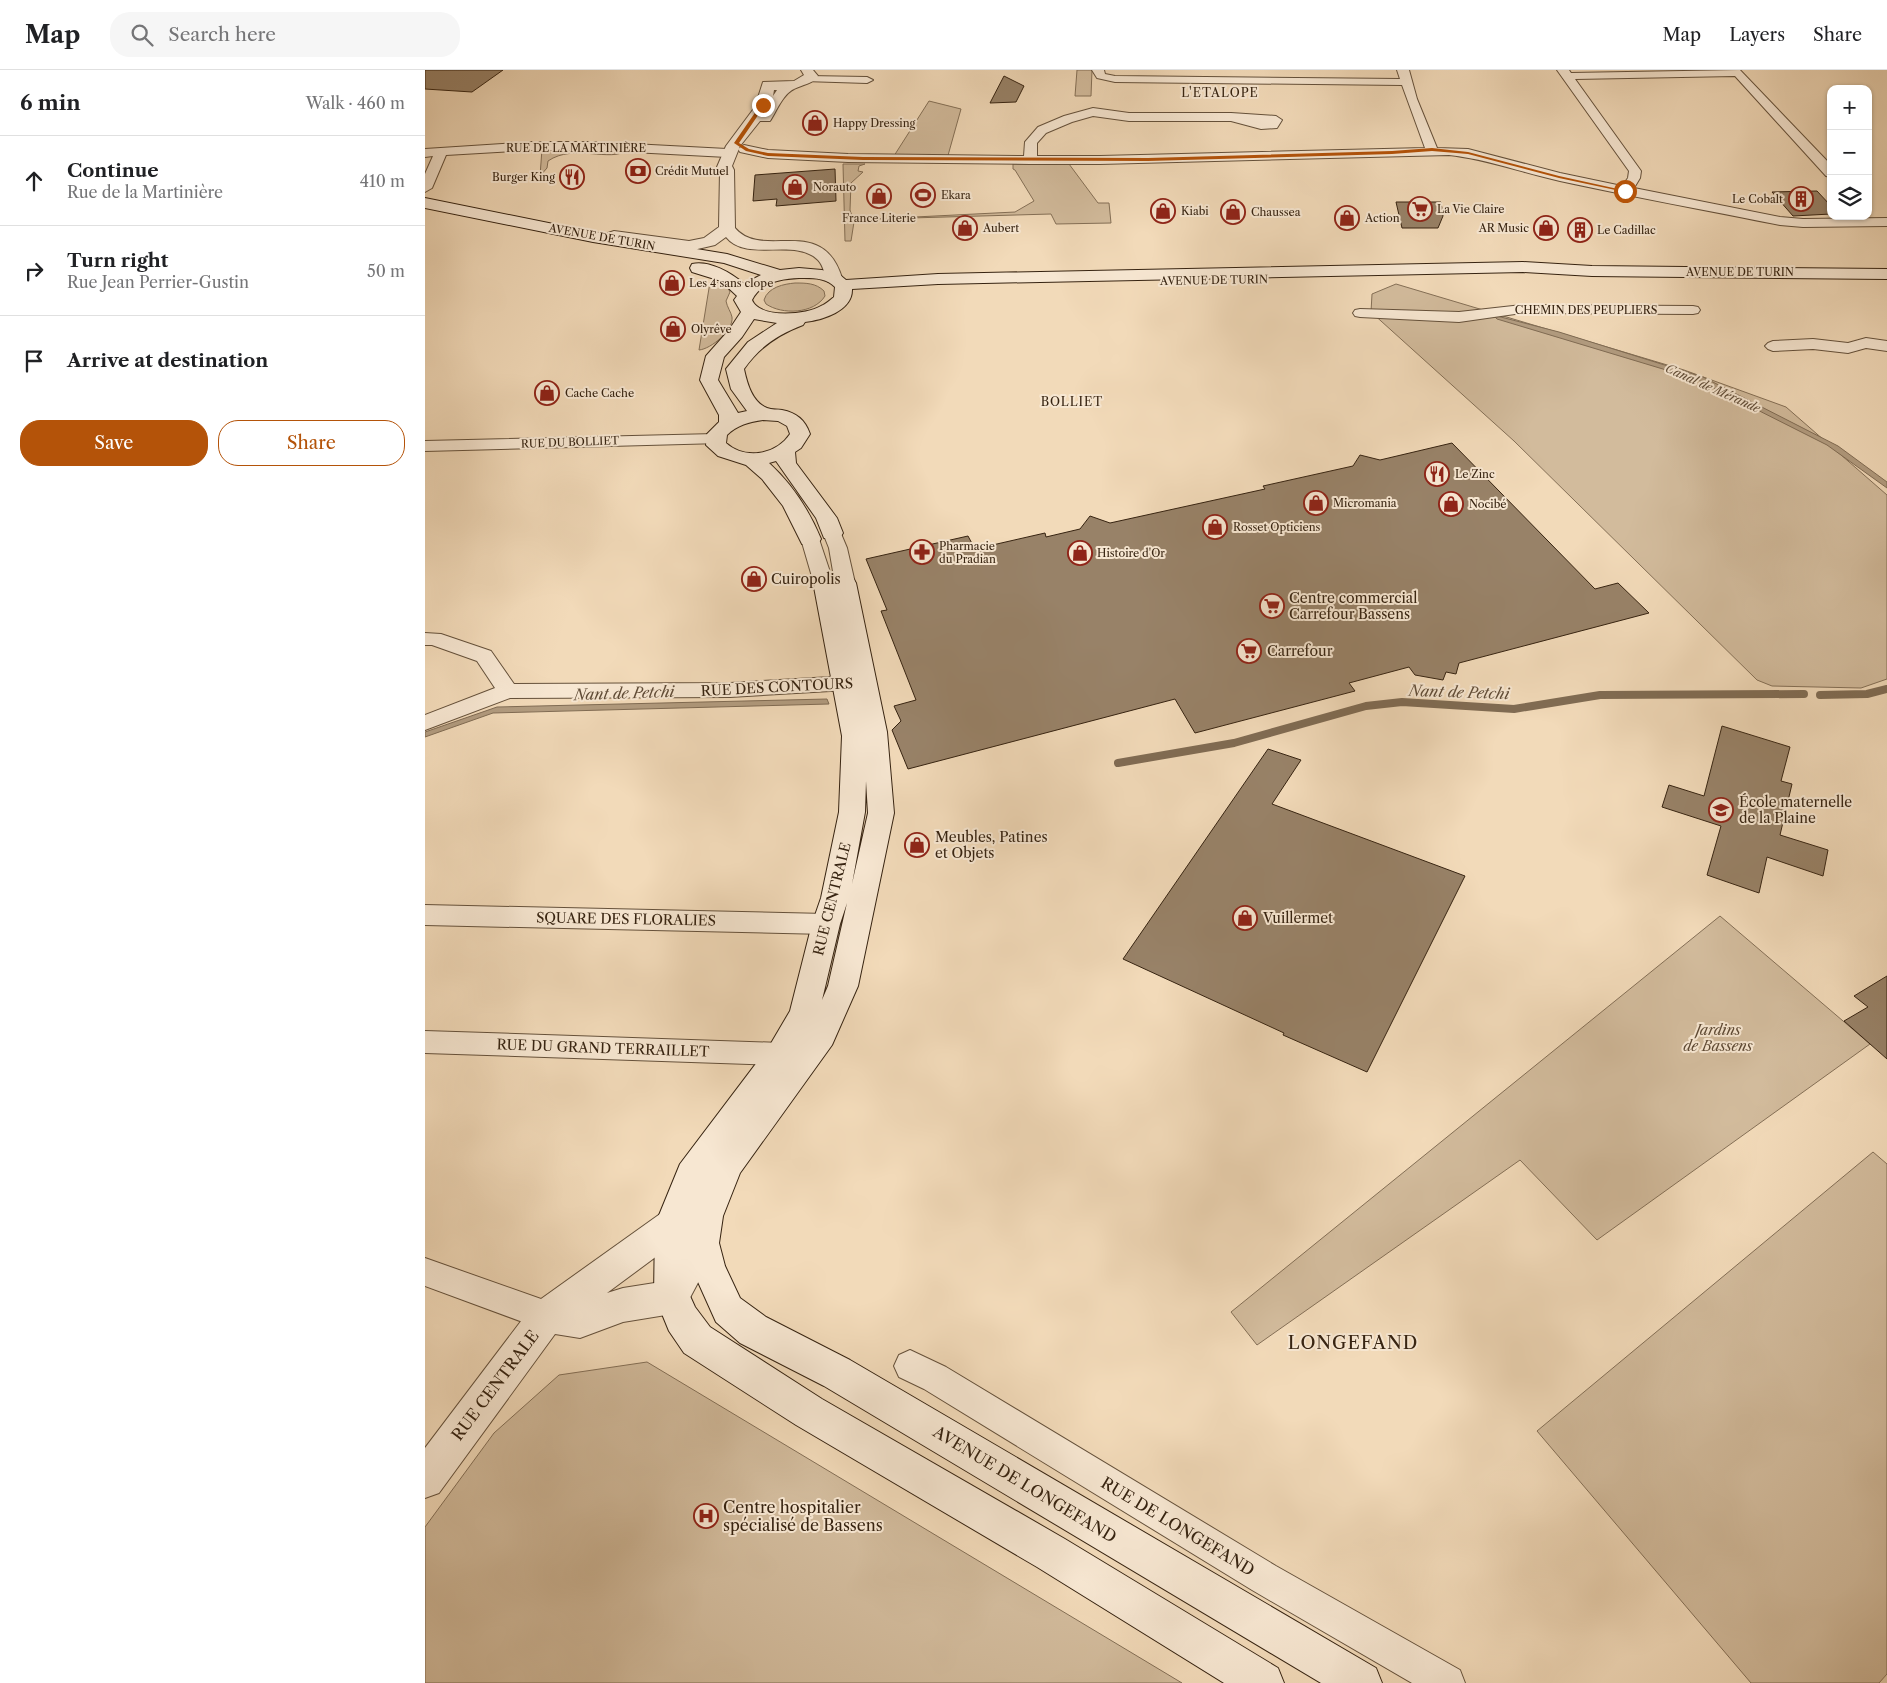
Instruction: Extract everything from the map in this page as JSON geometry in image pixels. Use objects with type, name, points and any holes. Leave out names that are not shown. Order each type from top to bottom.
[{"type":"main road","points":[[736,148],[783,91],[809,74]]},
{"type":"main road","points":[[790,85],[764,80],[763,105],[724,167],[727,170],[727,229],[730,236],[735,239],[796,254],[803,259],[799,272]]},
{"type":"main road","name":"AVENUE DE TURIN","points":[[425,204],[593,237],[727,259],[778,275],[799,272],[824,275],[838,282],[1523,267],[1592,271],[1887,274]]},
{"type":"main road","name":"AVENUE DE TURIN","points":[[425,219],[712,271],[727,277],[748,303]]},
{"type":"main road","points":[[593,237],[610,236],[689,246],[709,242],[727,229]]},
{"type":"main road","points":[[757,245],[795,246],[819,252],[826,258],[838,282],[845,291],[843,298],[837,305]]},
{"type":"main road","points":[[1321,278],[1371,270]]},
{"type":"main road","name":"AVENUE DE TURIN","points":[[808,317],[837,305],[884,294],[946,287],[1592,271]]},
{"type":"main road","points":[[729,423],[729,415],[709,380],[715,356],[737,333],[755,285],[778,275]]},
{"type":"main road","points":[[748,303],[775,319],[808,317]]},
{"type":"main road","points":[[763,414],[752,408],[738,386],[735,370],[744,354],[764,337],[776,329],[808,317]]},
{"type":"main road","points":[[763,414],[782,416],[796,423],[800,434],[793,445],[763,458],[751,459],[729,456],[716,446],[715,439],[717,434],[729,423],[750,415],[763,414]]},
{"type":"main road","name":"RUE CENTRALE","points":[[785,450],[786,462],[826,518],[832,533]]},
{"type":"main road","name":"RUE CENTRALE","points":[[751,459],[763,467],[802,518],[810,539]]},
{"type":"main road","name":"RUE CENTRALE","points":[[705,1256],[706,1216],[727,1164],[821,1036],[843,986],[881,813],[875,732],[855,683],[835,585]]},
{"type":"main road","name":"RUE CENTRALE","points":[[672,1297],[672,1225],[692,1175],[781,1054],[804,1013],[826,924],[835,898],[852,812],[855,683]]},
{"type":"main road","name":"RUE CENTRALE","points":[[425,1478],[547,1316],[672,1225]]},
{"type":"main road","points":[[547,1316],[580,1320],[623,1305],[672,1297],[705,1256]]},
{"type":"main road","name":"AVENUE DE LONGEFAND","points":[[705,1256],[728,1310],[753,1330],[837,1372],[1361,1683]]},
{"type":"main road","points":[[672,1297],[682,1319],[697,1340],[809,1412],[1051,1553],[1263,1683]]},
{"type":"street","points":[[1098,70],[1101,76],[1115,79],[1405,76],[1411,98],[1432,150]]},
{"type":"street","points":[[1565,73],[1738,72],[1827,169]]},
{"type":"street","points":[[1565,73],[1635,171],[1634,178],[1625,191]]},
{"type":"street","points":[[809,74],[833,79],[867,80]]},
{"type":"street","points":[[1030,160],[1031,142],[1041,130],[1068,119],[1093,112],[1129,117],[1231,116]]},
{"type":"street","name":"RUE DE LA MARTINIÈRE","points":[[425,153],[531,146],[594,146],[736,148],[768,154],[848,158],[1030,160],[1184,159],[1432,150],[1468,153],[1559,177],[1780,221],[1877,219]]},
{"type":"street","points":[[425,188],[441,152]]},
{"type":"street","name":"CHEMIN DES PEUPLIERS","points":[[1360,313],[1459,317],[1522,309],[1693,310]]},
{"type":"street","points":[[1773,346],[1813,344],[1848,348],[1866,343],[1887,346]]},
{"type":"street","name":"RUE DU BOLLIET","points":[[425,446],[715,439]]},
{"type":"street","name":"RUE CENTRALE","points":[[832,533],[838,548],[835,585]]},
{"type":"street","name":"RUE CENTRALE","points":[[810,539],[835,585]]},
{"type":"street","points":[[425,639],[434,639],[484,656],[508,690]]},
{"type":"street","name":"RUE DES CONTOURS","points":[[425,723],[508,690],[591,692],[730,690],[855,683]]},
{"type":"street","name":"SQUARE DES FLORALIES","points":[[425,915],[826,924]]},
{"type":"street","name":"RUE DU GRAND TERRAILLET","points":[[425,1042],[781,1054]]},
{"type":"street","points":[[672,1225],[705,1256]]},
{"type":"street","points":[[425,1272],[547,1316]]},
{"type":"street","name":"RUE DE LONGEFAND","points":[[910,1366],[935,1378],[1264,1578],[1447,1683]]},
{"type":"green space","points":[[1077,70],[1092,70],[1091,96],[1075,96]]},
{"type":"green space","points":[[929,101],[961,109],[947,159],[892,159]]},
{"type":"green space","points":[[542,149],[627,150],[612,155],[580,153],[558,156],[548,161],[547,168],[540,176]]},
{"type":"green space","points":[[843,164],[865,164],[859,166],[858,171],[863,172],[851,183],[850,210],[854,222],[851,241],[845,241]]},
{"type":"green space","points":[[1013,164],[1069,164],[1098,203],[1109,203],[1111,223],[1056,224],[1051,214],[875,219],[1015,212],[1034,201],[1013,169]]},
{"type":"green space","points":[[710,282],[722,284],[729,289],[730,292],[726,301],[732,322],[721,338],[704,349],[699,350]]},
{"type":"green space","points":[[807,283],[818,286],[824,291],[825,296],[813,306],[797,311],[780,310],[766,304],[764,300],[773,289],[781,285]]},
{"type":"green space","points":[[1396,284],[1684,370],[1786,407],[1887,495],[1887,679],[1861,688],[1772,686],[1757,680],[1514,441],[1371,312],[1372,294]]},
{"type":"green space","name":"Jardins de Bassens","points":[[1720,916],[1870,1044],[1597,1240],[1520,1160],[1257,1345],[1231,1312]]},
{"type":"green space","points":[[1873,1152],[1887,1164],[1887,1674],[1879,1683],[1751,1683],[1537,1431]]},
{"type":"green space","name":"Centre hospitalier spécialisé de Bassens","points":[[647,1362],[1182,1683],[425,1683],[425,1527],[494,1433],[559,1375]]},
{"type":"shaded area","name":"Canal de Mérande","points":[[1495,317],[1559,332],[1703,377],[1838,446],[1887,482],[1887,488],[1827,445],[1696,379],[1497,319]]},
{"type":"shaded area","points":[[827,699],[829,704],[493,713],[425,737],[425,732],[497,707]]},
{"type":"building","points":[[425,70],[503,70],[472,92],[425,89]]},
{"type":"building","points":[[1004,76],[1024,86],[1016,102],[990,103]]},
{"type":"building","name":"Norauto","points":[[835,169],[836,201],[776,206],[777,199],[753,201],[755,175]]},
{"type":"building","name":"Le Cobalt","points":[[1817,191],[1827,202],[1827,214],[1793,216],[1772,192]]},
{"type":"building","name":"La Vie Claire","points":[[1396,202],[1441,202],[1443,216],[1438,228],[1402,228]]},
{"type":"building","name":"Centre commercial Carrefour Bassens","points":[[1452,443],[1595,589],[1618,583],[1649,613],[1459,663],[1456,674],[1446,672],[1443,680],[1415,675],[1409,667],[1349,683],[1355,691],[1195,733],[1175,699],[908,769],[892,730],[901,721],[894,706],[916,700],[881,611],[887,610],[866,559],[968,536],[975,549],[1045,533],[1046,537],[1080,529],[1090,516],[1110,523],[1265,489],[1263,486],[1353,466],[1360,455],[1380,460]]},
{"type":"building","name":"École maternelle de la Plaine","points":[[1722,726],[1790,747],[1781,781],[1792,784],[1780,835],[1828,850],[1823,876],[1767,857],[1759,893],[1707,875],[1721,826],[1662,807],[1669,785],[1704,796]]},
{"type":"building","name":"Vuillermet","points":[[1268,749],[1301,760],[1272,804],[1465,876],[1367,1072],[1283,1035],[1284,1033],[1123,959]]},
{"type":"building","points":[[1887,976],[1887,1059],[1844,1021],[1868,1007],[1854,996]]},
{"type":"waterway","name":"Nant de Petchi","points":[[1820,695],[1867,694],[1887,689]]},
{"type":"waterway","name":"Nant de Petchi","points":[[1118,763],[1234,743],[1366,706],[1402,702],[1514,709],[1600,695],[1804,694]]},
{"type":"place","name":"Happy Dressing","points":[[815,123]]},
{"type":"place","name":"Crédit Mutuel","points":[[638,171]]},
{"type":"place","name":"Burger King","points":[[572,177]]},
{"type":"place","name":"Norauto","points":[[795,187]]},
{"type":"place","name":"Ekara","points":[[923,195]]},
{"type":"place","name":"France Literie","points":[[879,196]]},
{"type":"place","name":"Le Cobalt","points":[[1801,199]]},
{"type":"place","name":"La Vie Claire","points":[[1420,209]]},
{"type":"place","name":"Kiabi","points":[[1163,211]]},
{"type":"place","name":"Chaussea","points":[[1233,212]]},
{"type":"place","name":"Action","points":[[1347,218]]},
{"type":"place","name":"Aubert","points":[[965,228]]},
{"type":"place","name":"AR Music","points":[[1546,228]]},
{"type":"place","name":"Le Cadillac","points":[[1580,230]]},
{"type":"place","name":"Les 4 sans clope","points":[[672,283]]},
{"type":"place","name":"Olyrêve","points":[[673,329]]},
{"type":"place","name":"Cache Cache","points":[[547,393]]},
{"type":"place","name":"Le Zinc","points":[[1437,474]]},
{"type":"place","name":"Micromania","points":[[1316,503]]},
{"type":"place","name":"Nocibé","points":[[1451,504]]},
{"type":"place","name":"Rosset Opticiens","points":[[1215,527]]},
{"type":"place","name":"Pharmacie du Pradian","points":[[922,552]]},
{"type":"place","name":"Histoire d'Or","points":[[1080,553]]},
{"type":"place","name":"Cuiropolis","points":[[754,579]]},
{"type":"place","name":"Centre commercial Carrefour Bassens","points":[[1272,606]]},
{"type":"place","name":"Carrefour","points":[[1249,651]]},
{"type":"place","name":"École maternelle de la Plaine","points":[[1721,810]]},
{"type":"place","name":"Meubles, Patines et Objets","points":[[917,845]]},
{"type":"place","name":"Vuillermet","points":[[1245,918]]},
{"type":"place","name":"Centre hospitalier spécialisé de Bassens","points":[[706,1516]]},
{"type":"district","name":"L'ETALOPE","points":[[1220,92]]},
{"type":"district","name":"BOLLIET","points":[[1072,401]]},
{"type":"district","name":"LONGEFAND","points":[[1353,1343]]},
{"type":"route","points":[[763,105],[736,143],[744,149],[757,153],[863,159],[1148,160],[1449,150],[1625,191]]}]
